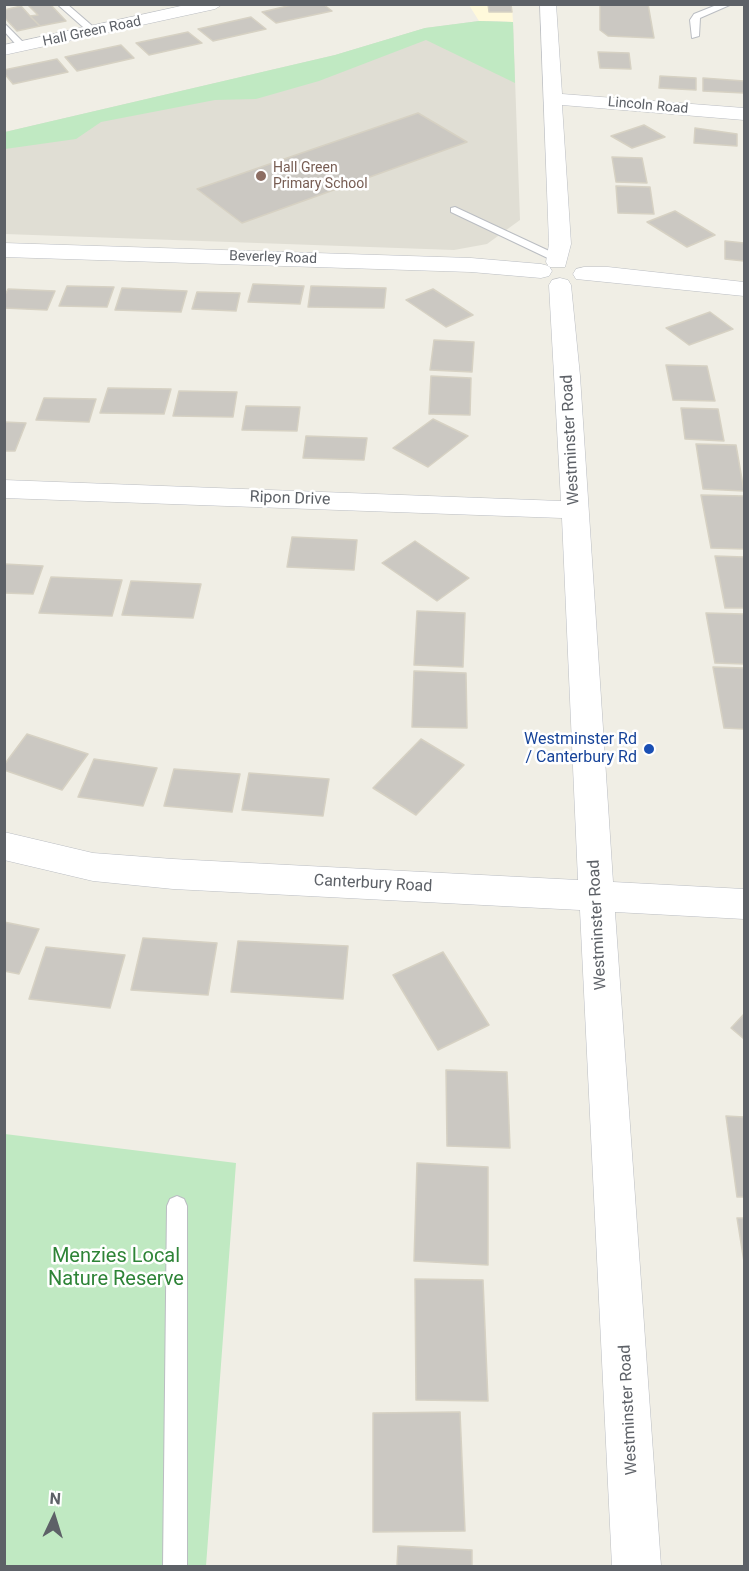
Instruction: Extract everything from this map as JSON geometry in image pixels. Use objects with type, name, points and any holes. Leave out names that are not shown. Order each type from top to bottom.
[{"type":"street","name":"Hall Green Road","points":[[4,50],[215,4]]},
{"type":"street","name":"Westminster Road","points":[[548,4],[560,270],[596,896],[638,1566]]},
{"type":"street","name":"Lincoln Road","points":[[552,99],[744,114]]},
{"type":"street","name":"Beverley Road","points":[[4,250],[471,265],[608,274],[744,288]]},
{"type":"street","name":"Ripon Drive","points":[[4,489],[575,510]]},
{"type":"street","name":"Canterbury Road","points":[[4,846],[93,867],[174,874],[744,904]]},
{"type":"lane","points":[[61,4],[94,32]]},
{"type":"lane","points":[[695,36],[694,20],[697,16],[728,4]]},
{"type":"lane","points":[[4,25],[23,46]]},
{"type":"lane","points":[[455,210],[560,270]]},
{"type":"lane","points":[[175,1566],[177,1206]]},
{"type":"shaded area","points":[[469,5],[512,5],[513,22],[479,21]]},
{"type":"shaded area","name":"Hall Green Primary School","points":[[479,21],[513,22],[520,220],[487,244],[454,250],[5,234],[5,132],[335,55],[425,28]]},
{"type":"green space","points":[[479,21],[513,22],[515,83],[426,40],[319,81],[256,99],[215,100],[101,122],[76,139],[5,149],[5,132],[335,55],[425,28]]},
{"type":"green space","name":"Menzies Local Nature Reserve","points":[[5,1134],[236,1163],[206,1566],[5,1566]]},
{"type":"building","points":[[50,4],[66,21],[40,26],[30,16],[38,15],[28,5]]},
{"type":"building","points":[[296,4],[323,4],[332,11],[276,23],[262,12]]},
{"type":"building","points":[[488,4],[511,4],[512,12],[489,12]]},
{"type":"building","points":[[600,4],[648,4],[654,38],[608,36],[600,30]]},
{"type":"building","points":[[21,6],[40,26],[17,31],[4,17],[4,10]]},
{"type":"building","points":[[251,17],[266,29],[213,41],[198,29]]},
{"type":"building","points":[[188,32],[202,43],[149,55],[136,43]]},
{"type":"building","points":[[121,45],[134,58],[77,71],[65,57]]},
{"type":"building","points":[[598,52],[629,53],[631,69],[600,68]]},
{"type":"building","points":[[57,59],[68,72],[13,84],[4,73],[4,70]]},
{"type":"building","points":[[660,76],[696,78],[696,90],[659,88]]},
{"type":"building","points":[[703,78],[744,81],[744,93],[703,91]]},
{"type":"building","points":[[418,113],[467,142],[242,223],[197,189]]},
{"type":"building","points":[[644,125],[665,137],[632,148],[611,136]]},
{"type":"building","points":[[695,128],[737,134],[737,146],[694,143]]},
{"type":"building","points":[[612,157],[642,158],[647,183],[616,182]]},
{"type":"building","points":[[616,186],[650,187],[654,214],[618,213]]},
{"type":"building","points":[[675,211],[715,235],[687,247],[647,222]]},
{"type":"building","points":[[725,241],[744,243],[744,261],[725,259]]},
{"type":"building","points":[[253,284],[304,286],[300,304],[248,302]]},
{"type":"building","points":[[67,286],[114,287],[107,307],[59,306]]},
{"type":"building","points":[[311,286],[386,288],[384,308],[308,307]]},
{"type":"building","points":[[122,288],[187,291],[181,312],[115,310]]},
{"type":"building","points":[[8,289],[55,291],[47,310],[4,308],[4,297]]},
{"type":"building","points":[[433,289],[473,315],[446,327],[406,300]]},
{"type":"building","points":[[197,292],[240,293],[236,311],[192,309]]},
{"type":"building","points":[[710,312],[733,329],[689,345],[666,328]]},
{"type":"building","points":[[434,340],[474,342],[472,372],[430,370]]},
{"type":"building","points":[[666,365],[707,366],[715,401],[673,400]]},
{"type":"building","points":[[431,376],[471,378],[470,415],[429,414]]},
{"type":"building","points":[[108,388],[171,389],[164,414],[100,413]]},
{"type":"building","points":[[179,391],[237,392],[233,417],[173,416]]},
{"type":"building","points":[[44,398],[96,399],[89,422],[36,420]]},
{"type":"building","points":[[246,406],[300,407],[297,431],[242,430]]},
{"type":"building","points":[[681,408],[718,409],[724,441],[685,439]]},
{"type":"building","points":[[433,419],[468,436],[428,467],[393,448]]},
{"type":"building","points":[[4,422],[26,423],[15,451],[4,451]]},
{"type":"building","points":[[306,436],[367,438],[364,460],[303,458]]},
{"type":"building","points":[[696,444],[736,445],[744,491],[703,489]]},
{"type":"building","points":[[701,495],[744,496],[744,549],[711,548]]},
{"type":"building","points":[[292,537],[357,540],[354,570],[287,567]]},
{"type":"building","points":[[415,541],[469,578],[437,601],[382,563]]},
{"type":"building","points":[[715,556],[744,557],[744,608],[725,608]]},
{"type":"building","points":[[4,564],[43,566],[33,594],[4,593]]},
{"type":"building","points":[[51,577],[122,580],[112,616],[39,613]]},
{"type":"building","points":[[131,581],[201,584],[193,618],[122,615]]},
{"type":"building","points":[[417,611],[465,613],[463,667],[414,665]]},
{"type":"building","points":[[706,613],[744,614],[744,664],[715,663]]},
{"type":"building","points":[[713,667],[744,668],[744,729],[724,728]]},
{"type":"building","points":[[414,671],[466,673],[467,728],[412,727]]},
{"type":"building","points":[[27,734],[88,754],[62,790],[4,770],[4,765]]},
{"type":"building","points":[[421,739],[464,765],[416,815],[373,788]]},
{"type":"building","points":[[94,759],[157,768],[143,806],[78,797]]},
{"type":"building","points":[[174,769],[240,774],[232,812],[164,806]]},
{"type":"building","points":[[249,773],[329,779],[323,816],[242,810]]},
{"type":"building","points":[[4,922],[39,929],[19,974],[4,971]]},
{"type":"building","points":[[143,938],[217,943],[208,995],[131,990]]},
{"type":"building","points":[[238,941],[348,946],[343,999],[231,992]]},
{"type":"building","points":[[46,947],[125,955],[110,1008],[29,999]]},
{"type":"building","points":[[443,952],[489,1025],[438,1050],[393,975]]},
{"type":"building","points":[[744,1014],[744,1039],[731,1028]]},
{"type":"building","points":[[446,1070],[507,1072],[510,1148],[447,1146]]},
{"type":"building","points":[[726,1116],[744,1117],[744,1197],[737,1197]]},
{"type":"building","points":[[417,1163],[488,1167],[488,1265],[414,1261]]},
{"type":"building","points":[[737,1218],[744,1218],[744,1262]]},
{"type":"building","points":[[415,1279],[483,1280],[488,1401],[416,1400]]},
{"type":"building","points":[[460,1412],[465,1531],[373,1532],[373,1413]]},
{"type":"building","points":[[398,1546],[472,1550],[472,1566],[397,1566]]},
{"type":"place","name":"Hall Green Primary School","points":[[261,176]]},
{"type":"place","name":"Westminster Rd / Canterbury Rd","points":[[649,749]]}]
